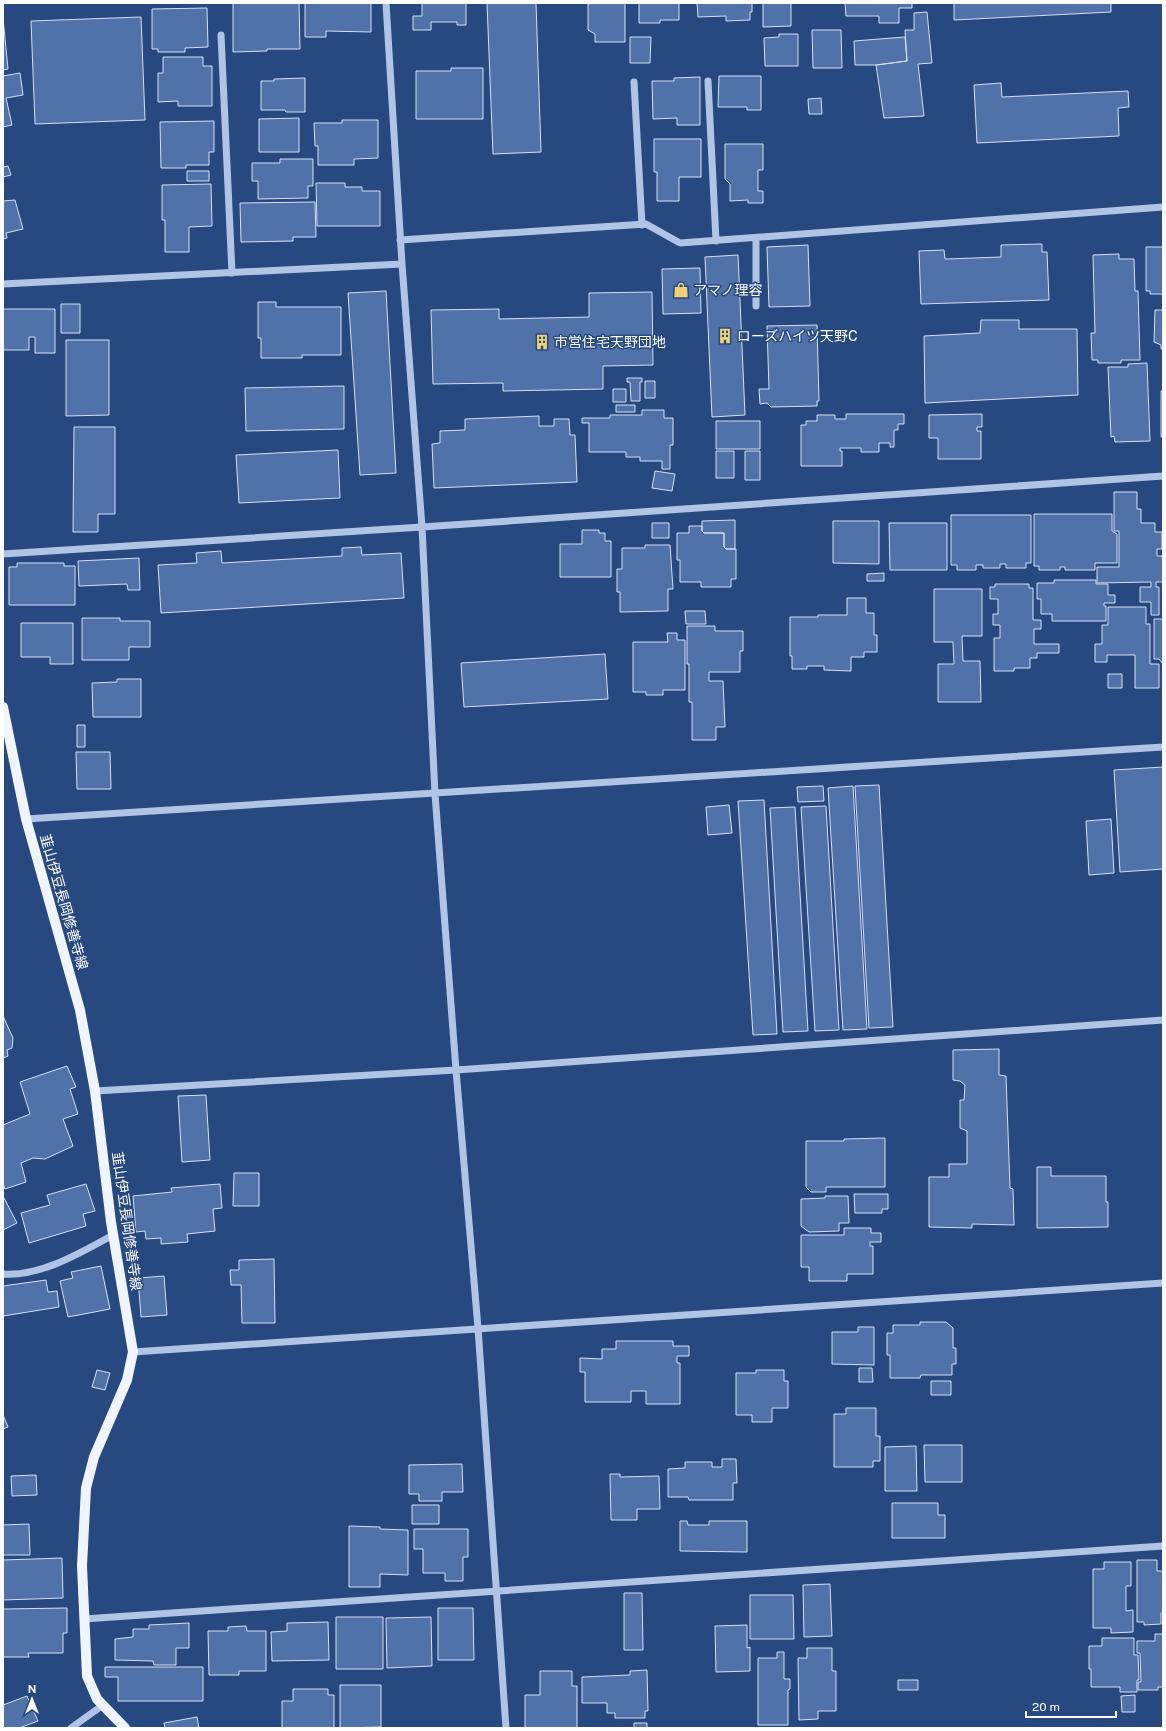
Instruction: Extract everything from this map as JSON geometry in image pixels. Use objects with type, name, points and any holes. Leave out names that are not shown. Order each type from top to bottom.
[{"type":"main road","name":"韮山伊豆長岡修善寺線","points":[[3,707],[26,819],[80,1010],[95,1091],[113,1235],[133,1352],[126,1380],[94,1457],[86,1488],[82,1566],[87,1676],[97,1699],[125,1728]]},
{"type":"street","points":[[386,3],[400,240],[422,527],[435,794],[456,1070],[478,1328],[506,1728]]},
{"type":"street","points":[[221,35],[232,273]]},
{"type":"street","points":[[708,81],[716,241]]},
{"type":"street","points":[[634,82],[642,225]]},
{"type":"street","points":[[400,240],[646,224],[680,243],[1163,207]]},
{"type":"street","points":[[756,238],[756,306]]},
{"type":"street","points":[[3,284],[402,264]]},
{"type":"street","points":[[3,554],[1163,476]]},
{"type":"street","points":[[26,819],[1163,747]]},
{"type":"street","points":[[95,1091],[456,1070],[1163,1020]]},
{"type":"street","points":[[3,1274],[10,1275],[39,1270],[113,1235]]},
{"type":"street","points":[[133,1352],[1163,1283]]},
{"type":"street","points":[[84,1619],[1163,1546]]},
{"type":"street","points":[[71,1728],[103,1705]]},
{"type":"building","points":[[233,3],[299,3],[300,49],[267,49],[267,51],[233,52]]},
{"type":"building","points":[[305,3],[371,3],[371,32],[326,31],[326,37],[305,37]]},
{"type":"building","points":[[422,3],[466,3],[466,25],[457,25],[457,22],[431,22],[431,30],[413,30],[413,16],[422,16]]},
{"type":"building","points":[[487,3],[536,3],[541,152],[493,154]]},
{"type":"building","points":[[625,3],[625,42],[595,42],[595,34],[588,30],[588,4]]},
{"type":"building","points":[[639,3],[679,3],[679,20],[660,20],[660,23],[639,23]]},
{"type":"building","points":[[697,3],[752,3],[752,12],[750,12],[750,20],[726,21],[726,16],[698,17]]},
{"type":"building","points":[[763,3],[791,3],[791,26],[763,27]]},
{"type":"building","points":[[845,3],[912,3],[912,8],[899,8],[899,23],[879,23],[879,16],[846,16]]},
{"type":"building","points":[[954,3],[1111,3],[1111,12],[954,20]]},
{"type":"building","points":[[207,8],[208,47],[185,48],[185,52],[158,52],[158,49],[152,49],[152,9]]},
{"type":"building","points":[[927,12],[932,63],[918,64],[924,116],[884,118],[876,65],[907,61],[905,30],[914,30],[914,13]]},
{"type":"building","points":[[141,17],[145,120],[35,124],[31,21]]},
{"type":"building","points":[[3,18],[8,69],[3,70]]},
{"type":"building","points":[[812,30],[841,30],[842,68],[813,68]]},
{"type":"building","points":[[779,34],[798,34],[798,66],[765,66],[764,38],[779,37]]},
{"type":"building","points":[[630,37],[651,37],[650,63],[630,63]]},
{"type":"building","points":[[905,37],[907,61],[876,65],[855,65],[854,41]]},
{"type":"building","points":[[163,57],[203,57],[203,66],[212,66],[212,106],[178,106],[178,101],[158,102],[158,73],[163,73]]},
{"type":"building","points":[[451,68],[483,68],[483,119],[416,119],[416,71],[451,71]]},
{"type":"building","points":[[20,73],[23,95],[6,98],[12,125],[3,127],[3,76]]},
{"type":"building","points":[[719,76],[761,76],[761,110],[747,110],[747,107],[718,107]]},
{"type":"building","points":[[700,77],[700,125],[677,125],[677,118],[653,119],[652,81],[674,81],[674,78]]},
{"type":"building","points":[[305,78],[305,112],[261,110],[261,81]]},
{"type":"building","points":[[1001,83],[1002,97],[1128,91],[1129,107],[1118,108],[1119,136],[977,143],[974,85]]},
{"type":"building","points":[[821,98],[822,114],[809,114],[808,99]]},
{"type":"building","points":[[299,118],[299,152],[259,152],[259,119]]},
{"type":"building","points":[[342,120],[378,120],[378,158],[354,159],[354,165],[318,165],[318,146],[315,146],[314,123],[342,123]]},
{"type":"building","points":[[214,121],[214,152],[209,152],[209,165],[186,165],[186,168],[161,168],[160,122]]},
{"type":"building","points":[[654,139],[701,139],[701,177],[679,177],[679,201],[657,201],[657,172],[654,172]]},
{"type":"building","points":[[725,144],[763,144],[763,170],[758,170],[758,191],[763,191],[763,203],[748,203],[748,200],[730,201],[730,184],[725,179]]},
{"type":"building","points":[[280,159],[313,159],[313,186],[308,186],[308,198],[258,199],[258,181],[252,181],[252,163],[280,163]]},
{"type":"building","points":[[8,166],[11,175],[3,177],[3,167]]},
{"type":"building","points":[[187,171],[209,171],[209,181],[187,181]]},
{"type":"building","points":[[316,183],[345,183],[345,187],[362,187],[362,191],[380,191],[380,226],[317,226]]},
{"type":"building","points":[[211,184],[212,226],[189,227],[189,252],[165,252],[165,220],[162,220],[162,185]]},
{"type":"building","points":[[15,200],[23,229],[6,233],[7,238],[3,239],[3,201]]},
{"type":"building","points":[[315,202],[316,237],[293,237],[293,241],[241,242],[240,203]]},
{"type":"building","points":[[1042,244],[1042,252],[1047,252],[1049,300],[921,304],[919,251],[944,250],[945,259],[1001,257],[1001,245]]},
{"type":"building","points":[[808,245],[810,306],[769,307],[767,247]]},
{"type":"building","points":[[1146,247],[1163,247],[1163,294],[1150,294],[1150,291],[1146,291]]},
{"type":"building","points":[[1119,254],[1119,259],[1134,259],[1135,291],[1138,291],[1140,360],[1121,360],[1121,363],[1098,363],[1098,360],[1092,360],[1091,333],[1095,333],[1093,255]]},
{"type":"building","name":"ローズハイツ天野C","points":[[738,255],[745,415],[712,417],[705,257]]},
{"type":"building","points":[[700,268],[701,313],[663,314],[662,269]]},
{"type":"building","points":[[386,291],[396,473],[360,475],[348,293]]},
{"type":"building","name":"市営住宅天野団地","points":[[652,292],[653,365],[603,366],[603,389],[503,391],[503,383],[433,384],[431,310],[499,309],[499,319],[589,317],[589,293]]},
{"type":"building","points":[[258,302],[276,302],[276,307],[341,307],[341,355],[302,355],[302,358],[261,358],[261,338],[258,338]]},
{"type":"building","points":[[61,304],[80,304],[80,333],[61,333]]},
{"type":"building","points":[[3,309],[55,309],[55,353],[35,353],[35,337],[29,337],[29,350],[3,350]]},
{"type":"building","points":[[1155,310],[1163,310],[1163,349],[1161,349],[1161,345],[1154,342]]},
{"type":"building","points":[[981,320],[1019,320],[1019,329],[1077,329],[1078,395],[925,403],[924,336],[980,333]]},
{"type":"building","points":[[817,325],[819,401],[817,401],[817,406],[771,407],[767,403],[760,404],[759,389],[769,389],[767,326]]},
{"type":"building","points":[[66,340],[109,340],[109,415],[66,416]]},
{"type":"building","points":[[1147,363],[1150,441],[1115,442],[1114,436],[1111,437],[1108,367],[1128,367],[1128,364]]},
{"type":"building","points":[[627,378],[642,378],[642,382],[640,382],[640,401],[631,401],[630,382],[627,382]]},
{"type":"building","points":[[645,381],[655,381],[655,398],[645,398]]},
{"type":"building","points":[[344,386],[344,429],[246,431],[245,388]]},
{"type":"building","points":[[613,389],[626,389],[626,402],[613,402]]},
{"type":"building","points":[[1161,391],[1163,391],[1163,437],[1161,437]]},
{"type":"building","points":[[616,405],[635,405],[635,412],[616,412]]},
{"type":"building","points":[[642,410],[664,410],[664,418],[673,418],[673,445],[670,445],[670,469],[662,469],[662,461],[640,461],[640,457],[626,457],[626,452],[589,452],[589,423],[582,423],[582,418],[610,418],[610,415],[642,415]]},
{"type":"building","points":[[846,414],[904,414],[904,424],[898,424],[898,430],[894,430],[894,447],[890,447],[890,443],[879,443],[879,452],[861,452],[861,448],[840,448],[840,451],[842,451],[842,466],[801,466],[801,425],[806,425],[806,421],[817,421],[817,415],[835,415],[835,419],[846,419]]},
{"type":"building","points":[[982,414],[982,427],[977,427],[977,431],[981,431],[981,459],[938,459],[938,438],[929,438],[929,415]]},
{"type":"building","points":[[539,416],[539,426],[554,426],[554,419],[569,419],[570,435],[575,435],[577,482],[434,488],[432,444],[440,443],[440,431],[465,430],[465,419]]},
{"type":"building","points":[[716,421],[760,421],[760,449],[716,449]]},
{"type":"building","points":[[74,427],[115,427],[115,514],[98,514],[98,532],[73,532]]},
{"type":"building","points":[[338,450],[340,498],[239,503],[236,455]]},
{"type":"building","points":[[716,451],[734,451],[734,478],[716,478]]},
{"type":"building","points":[[745,451],[760,451],[760,480],[745,480]]},
{"type":"building","points":[[655,471],[675,474],[672,491],[652,488]]},
{"type":"building","points":[[1114,492],[1137,492],[1137,509],[1141,509],[1141,523],[1155,523],[1155,532],[1162,532],[1162,549],[1157,549],[1157,556],[1162,556],[1163,561],[1163,582],[1156,582],[1156,587],[1159,587],[1159,615],[1151,615],[1151,602],[1140,602],[1140,587],[1151,587],[1151,582],[1097,583],[1097,567],[1119,567],[1119,531],[1114,531]]},
{"type":"building","points":[[1034,514],[1112,514],[1112,531],[1117,534],[1117,563],[1095,563],[1095,570],[1065,570],[1065,567],[1060,567],[1060,570],[1039,570],[1039,566],[1034,566]]},
{"type":"building","points":[[951,515],[1031,515],[1031,563],[1026,563],[1026,568],[1006,568],[1006,564],[1000,564],[1000,568],[983,568],[983,565],[976,565],[976,570],[957,570],[957,565],[951,565]]},
{"type":"building","points":[[735,520],[735,549],[726,549],[724,547],[724,533],[704,533],[702,531],[702,521]]},
{"type":"building","points":[[833,521],[879,521],[879,564],[833,563]]},
{"type":"building","points":[[652,523],[669,523],[669,538],[652,538]]},
{"type":"building","points":[[889,523],[947,523],[947,570],[890,570]]},
{"type":"building","points":[[689,526],[702,526],[702,531],[704,533],[724,533],[724,547],[726,549],[736,549],[736,579],[731,579],[731,587],[701,587],[701,582],[680,582],[680,560],[677,560],[677,533],[689,533]]},
{"type":"building","points":[[582,530],[599,530],[599,533],[605,533],[605,541],[611,541],[611,577],[560,577],[560,544],[582,544]]},
{"type":"building","points":[[645,545],[670,545],[673,589],[668,589],[668,611],[620,612],[620,592],[617,592],[617,569],[622,569],[622,548],[645,548]]},
{"type":"building","points":[[361,547],[362,555],[401,553],[404,598],[161,613],[158,565],[197,563],[196,553],[221,551],[222,563],[342,556],[342,548]]},
{"type":"building","points":[[139,558],[140,590],[128,590],[127,584],[79,586],[78,561]]},
{"type":"building","points":[[17,563],[64,563],[64,566],[75,566],[75,605],[9,605],[9,567],[17,567]]},
{"type":"building","points":[[884,573],[884,581],[867,581],[867,574]]},
{"type":"building","points":[[1054,580],[1096,580],[1096,584],[1108,584],[1108,595],[1115,595],[1115,603],[1104,603],[1104,606],[1106,606],[1106,621],[1052,621],[1052,614],[1041,614],[1041,599],[1037,599],[1037,583],[1054,583]]},
{"type":"building","points":[[995,584],[1029,584],[1029,588],[1033,588],[1033,620],[1041,620],[1041,629],[1034,629],[1034,644],[1059,644],[1059,653],[1037,653],[1037,658],[1030,658],[1030,668],[1014,668],[1014,671],[994,671],[994,638],[1000,638],[1000,625],[993,625],[993,614],[998,614],[998,599],[990,599],[990,587],[995,587]]},
{"type":"building","points":[[934,589],[982,589],[982,636],[962,636],[963,661],[980,661],[981,702],[938,702],[938,664],[954,664],[953,642],[934,642]]},
{"type":"building","points":[[847,598],[866,598],[866,613],[874,613],[874,635],[877,635],[877,652],[864,652],[864,657],[851,657],[851,671],[824,670],[824,666],[807,666],[807,669],[792,669],[792,656],[790,656],[790,617],[847,615]]},
{"type":"building","points":[[1108,607],[1146,607],[1146,624],[1150,624],[1150,664],[1159,664],[1159,688],[1135,688],[1135,655],[1107,655],[1107,662],[1095,662],[1095,644],[1102,644],[1102,625],[1108,625]]},
{"type":"building","points":[[685,611],[705,611],[706,624],[686,624]]},
{"type":"building","points":[[82,618],[120,618],[120,621],[150,621],[150,647],[129,647],[129,660],[82,660]]},
{"type":"building","points":[[1154,619],[1163,619],[1163,664],[1159,659],[1154,659]]},
{"type":"building","points":[[21,623],[73,623],[73,664],[50,664],[50,657],[21,657]]},
{"type":"building","points":[[687,626],[715,626],[715,631],[743,631],[743,651],[740,651],[740,672],[709,672],[709,681],[723,681],[725,727],[716,727],[716,740],[692,740],[692,702],[689,702],[689,664],[687,664]]},
{"type":"building","points":[[667,633],[677,633],[677,640],[685,640],[685,690],[663,690],[663,695],[646,695],[646,692],[633,692],[633,642],[668,642]]},
{"type":"building","points":[[605,654],[608,699],[464,707],[461,663]]},
{"type":"building","points":[[1108,674],[1122,674],[1122,688],[1108,688]]},
{"type":"building","points":[[117,679],[141,679],[141,717],[93,717],[92,683],[117,682]]},
{"type":"building","points":[[77,725],[85,725],[85,747],[77,747]]},
{"type":"building","points":[[76,752],[110,752],[111,789],[77,789]]},
{"type":"building","points":[[1163,767],[1163,869],[1120,872],[1114,770]]},
{"type":"building","points":[[879,785],[893,1027],[869,1028],[855,786]]},
{"type":"building","points":[[823,786],[824,801],[798,802],[797,787]]},
{"type":"building","points":[[853,786],[867,1029],[843,1030],[828,788]]},
{"type":"building","points":[[764,800],[777,1034],[753,1035],[738,801]]},
{"type":"building","points":[[729,805],[732,833],[708,835],[706,807]]},
{"type":"building","points":[[826,806],[839,1030],[815,1031],[801,807]]},
{"type":"building","points":[[795,807],[808,1031],[783,1032],[770,808]]},
{"type":"building","points":[[1111,819],[1114,873],[1089,875],[1086,821]]},
{"type":"building","points":[[3,1016],[13,1038],[12,1048],[7,1050],[8,1056],[3,1058]]},
{"type":"building","points":[[999,1049],[999,1075],[1006,1076],[1010,1188],[1013,1189],[1014,1225],[972,1224],[972,1228],[929,1227],[929,1177],[949,1177],[949,1164],[967,1164],[967,1131],[960,1128],[960,1100],[964,1100],[965,1085],[960,1081],[953,1080],[953,1050]]},
{"type":"building","points":[[67,1066],[76,1087],[70,1089],[78,1114],[63,1119],[73,1146],[45,1159],[33,1158],[21,1163],[26,1182],[5,1189],[3,1184],[3,1125],[30,1114],[20,1082]]},
{"type":"building","points":[[206,1095],[210,1160],[182,1162],[178,1096]]},
{"type":"building","points":[[885,1138],[885,1187],[826,1187],[826,1192],[811,1192],[806,1187],[806,1141],[844,1141],[844,1139]]},
{"type":"building","points":[[1037,1167],[1051,1167],[1051,1176],[1106,1176],[1108,1227],[1037,1228]]},
{"type":"building","points":[[234,1173],[259,1173],[259,1206],[233,1206]]},
{"type":"building","points":[[86,1184],[95,1211],[83,1214],[86,1226],[29,1243],[21,1213],[50,1205],[47,1195]]},
{"type":"building","points":[[220,1184],[222,1208],[213,1209],[215,1231],[187,1234],[188,1242],[161,1244],[161,1238],[146,1239],[145,1231],[136,1232],[133,1196],[172,1192],[171,1188]]},
{"type":"building","points":[[854,1194],[888,1194],[888,1209],[882,1209],[882,1213],[855,1213]]},
{"type":"building","points":[[3,1196],[17,1223],[3,1230]]},
{"type":"building","points":[[825,1196],[848,1196],[849,1223],[839,1223],[839,1231],[809,1232],[801,1226],[801,1199],[825,1198]]},
{"type":"building","points":[[844,1228],[871,1228],[871,1233],[881,1233],[881,1242],[870,1242],[870,1246],[873,1246],[873,1274],[847,1274],[847,1281],[809,1281],[809,1267],[801,1267],[801,1235],[844,1235]]},
{"type":"building","points":[[274,1259],[275,1323],[242,1323],[241,1285],[231,1285],[230,1270],[239,1270],[239,1260]]},
{"type":"building","points":[[101,1266],[110,1309],[68,1317],[60,1281],[73,1278],[71,1272]]},
{"type":"building","points":[[164,1276],[167,1315],[141,1317],[138,1278]]},
{"type":"building","points":[[46,1280],[48,1292],[57,1291],[59,1307],[3,1316],[3,1286]]},
{"type":"building","points":[[920,1322],[946,1322],[953,1328],[953,1348],[956,1348],[956,1364],[952,1364],[952,1375],[921,1375],[920,1378],[890,1378],[890,1355],[887,1355],[887,1333],[893,1333],[893,1325],[920,1325]]},
{"type":"building","points":[[858,1327],[874,1327],[874,1365],[832,1364],[832,1332],[858,1332]]},
{"type":"building","points":[[616,1341],[673,1341],[673,1346],[689,1346],[689,1356],[677,1356],[677,1363],[680,1363],[680,1404],[646,1404],[646,1391],[631,1391],[631,1402],[585,1402],[585,1372],[580,1372],[580,1358],[602,1359],[602,1349],[616,1349]]},
{"type":"building","points":[[859,1368],[872,1368],[873,1382],[859,1382]]},
{"type":"building","points":[[97,1370],[110,1373],[105,1390],[92,1387]]},
{"type":"building","points":[[756,1370],[784,1370],[784,1381],[788,1381],[788,1408],[772,1408],[772,1422],[752,1422],[752,1415],[736,1415],[736,1373],[756,1373]]},
{"type":"building","points":[[931,1381],[951,1381],[951,1395],[931,1395]]},
{"type":"building","points":[[846,1408],[876,1408],[876,1436],[880,1436],[880,1461],[873,1461],[873,1467],[834,1467],[834,1414],[846,1414]]},
{"type":"building","points":[[3,1415],[8,1427],[3,1429]]},
{"type":"building","points":[[924,1445],[962,1445],[962,1482],[925,1482]]},
{"type":"building","points":[[916,1446],[917,1491],[885,1491],[885,1447]]},
{"type":"building","points":[[722,1459],[736,1459],[737,1483],[733,1483],[733,1500],[689,1500],[688,1497],[668,1497],[668,1469],[685,1468],[685,1462],[712,1462],[712,1467],[722,1467]]},
{"type":"building","points":[[462,1464],[463,1492],[442,1492],[442,1501],[419,1501],[419,1494],[409,1494],[409,1465]]},
{"type":"building","points":[[610,1474],[620,1474],[620,1477],[659,1476],[660,1509],[637,1509],[637,1520],[611,1520]]},
{"type":"building","points":[[36,1475],[37,1495],[12,1496],[11,1476]]},
{"type":"building","points":[[892,1503],[938,1503],[938,1515],[945,1515],[945,1538],[892,1538]]},
{"type":"building","points":[[412,1505],[439,1505],[439,1524],[412,1524]]},
{"type":"building","points":[[680,1521],[687,1521],[688,1525],[709,1525],[709,1521],[747,1521],[747,1552],[680,1551]]},
{"type":"building","points":[[29,1524],[30,1555],[3,1555],[3,1525]]},
{"type":"building","points":[[349,1526],[408,1530],[408,1575],[380,1574],[380,1587],[349,1587]]},
{"type":"building","points":[[414,1529],[468,1529],[468,1557],[463,1557],[463,1581],[445,1581],[445,1573],[423,1573],[423,1549],[414,1549]]},
{"type":"building","points":[[62,1558],[63,1598],[3,1600],[3,1560]]},
{"type":"building","points":[[1137,1560],[1157,1560],[1157,1571],[1163,1571],[1163,1613],[1161,1613],[1161,1624],[1144,1625],[1144,1622],[1137,1622]]},
{"type":"building","points":[[1104,1562],[1131,1562],[1131,1586],[1126,1586],[1126,1611],[1133,1610],[1133,1632],[1111,1633],[1111,1628],[1093,1628],[1093,1569],[1104,1569]]},
{"type":"building","points":[[830,1584],[832,1636],[804,1637],[803,1585]]},
{"type":"building","points":[[624,1593],[642,1593],[643,1650],[624,1650]]},
{"type":"building","points":[[750,1595],[793,1595],[794,1639],[750,1639]]},
{"type":"building","points":[[67,1608],[67,1633],[63,1633],[63,1653],[28,1653],[29,1657],[3,1657],[3,1609]]},
{"type":"building","points":[[438,1608],[473,1608],[474,1660],[438,1660]]},
{"type":"building","points":[[336,1617],[383,1617],[383,1669],[336,1669]]},
{"type":"building","points":[[431,1617],[432,1666],[387,1668],[386,1618]]},
{"type":"building","points":[[328,1622],[329,1660],[272,1661],[271,1632],[287,1631],[287,1623]]},
{"type":"building","points":[[189,1623],[189,1648],[176,1648],[176,1665],[154,1665],[153,1661],[115,1660],[115,1639],[133,1637],[133,1629],[149,1629],[149,1625]]},
{"type":"building","points":[[747,1625],[747,1648],[750,1647],[750,1671],[716,1672],[715,1626]]},
{"type":"building","points":[[246,1626],[247,1631],[266,1631],[266,1671],[239,1671],[239,1675],[209,1675],[208,1631],[228,1631],[228,1627]]},
{"type":"building","points":[[1155,1634],[1163,1634],[1163,1687],[1158,1687],[1158,1690],[1138,1690],[1138,1682],[1141,1682],[1140,1653],[1137,1653],[1137,1641],[1155,1641]]},
{"type":"building","points":[[1102,1638],[1134,1638],[1134,1655],[1138,1655],[1139,1680],[1137,1680],[1137,1692],[1120,1692],[1120,1687],[1091,1687],[1089,1646],[1102,1646]]},
{"type":"building","points":[[807,1648],[832,1648],[832,1671],[836,1671],[836,1711],[818,1711],[818,1719],[799,1720],[798,1658],[807,1658]]},
{"type":"building","points":[[777,1652],[784,1652],[784,1679],[790,1679],[790,1689],[788,1690],[788,1725],[758,1725],[758,1658],[777,1658]]},
{"type":"building","points":[[105,1667],[203,1667],[203,1701],[118,1701],[118,1677],[105,1677]]},
{"type":"building","points":[[647,1670],[648,1711],[645,1711],[645,1718],[615,1718],[615,1713],[607,1713],[607,1703],[582,1703],[582,1677],[630,1675],[630,1671]]},
{"type":"building","points":[[540,1671],[572,1671],[572,1686],[577,1686],[577,1728],[525,1728],[525,1695],[540,1695]]},
{"type":"building","points":[[898,1680],[918,1680],[918,1690],[898,1690]]},
{"type":"building","points":[[340,1685],[381,1685],[381,1727],[340,1728]]},
{"type":"building","points":[[293,1689],[328,1689],[328,1695],[334,1695],[334,1728],[282,1728],[282,1701],[293,1701]]},
{"type":"building","points":[[1135,1695],[1135,1712],[1122,1712],[1121,1696]]},
{"type":"building","points":[[27,1696],[38,1721],[19,1728],[3,1728],[3,1705]]},
{"type":"building","points":[[197,1717],[199,1728],[165,1728],[164,1723]]},
{"type":"building","points":[[634,1723],[647,1723],[647,1728],[634,1728]]},
{"type":"place","name":"アマノ理容","points":[[681,290]]},
{"type":"place","name":"ローズハイツ天野C","points":[[725,336]]},
{"type":"place","name":"市営住宅天野団地","points":[[542,342]]}]
